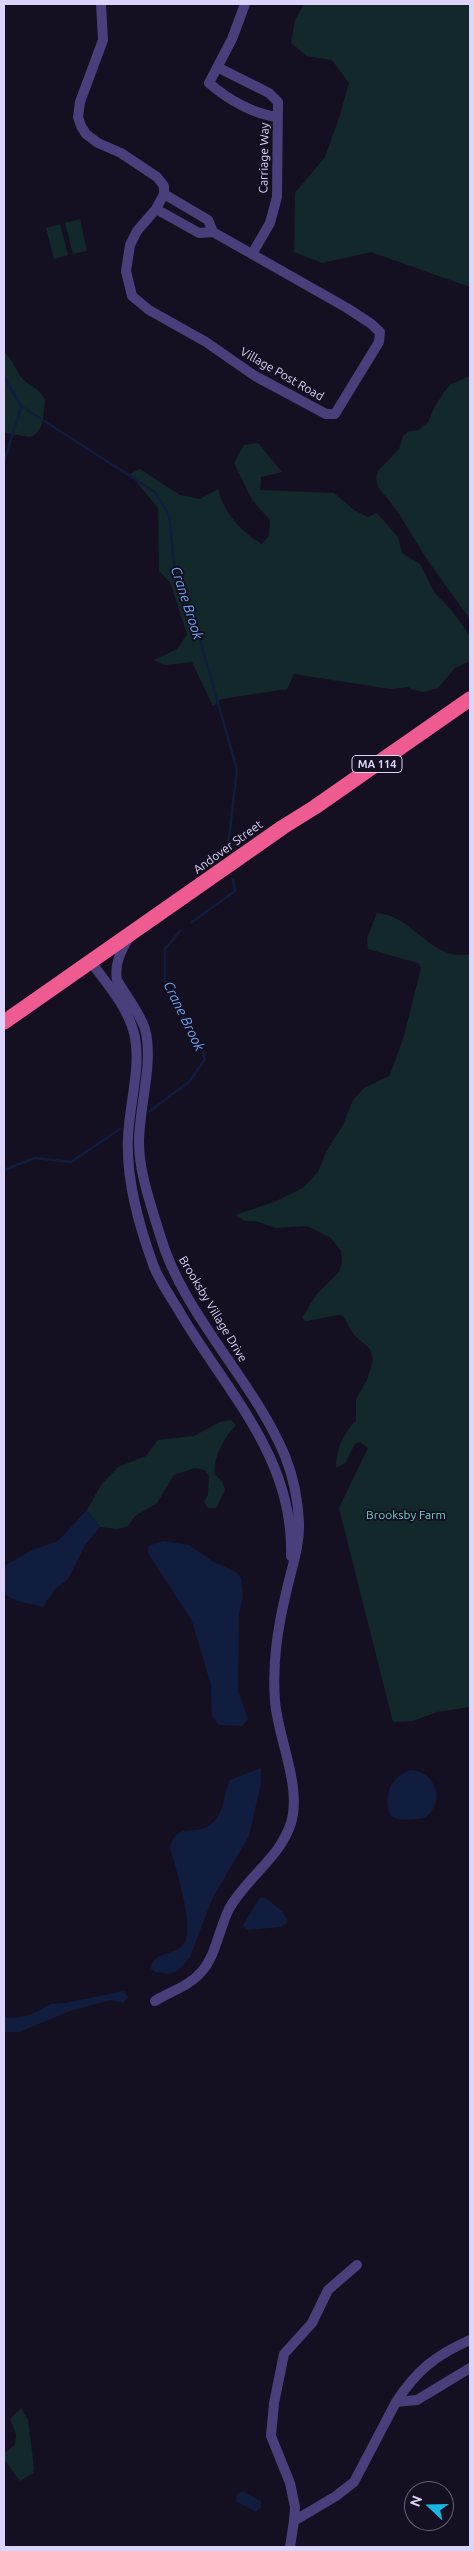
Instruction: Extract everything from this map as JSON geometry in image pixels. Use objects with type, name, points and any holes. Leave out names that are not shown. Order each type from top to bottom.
[{"type":"highway","name":"Andover Street","points":[[4,1022],[470,699]]},
{"type":"street","name":"Village Post Road","points":[[101,4],[104,40],[80,102],[78,117],[81,126],[86,134],[98,143],[121,153],[157,177],[164,186],[164,194],[156,208],[133,237],[126,260],[128,282],[136,301],[206,342],[255,376],[326,414],[335,414],[379,342],[380,332],[370,323],[213,232],[199,233],[156,208]]},
{"type":"street","name":"Carriage Way","points":[[245,4],[219,68],[211,77],[210,83],[219,92],[253,110],[278,117]]},
{"type":"street","name":"Carriage Way","points":[[219,68],[269,93],[278,102],[277,197],[270,223],[252,254]]},
{"type":"street","name":"Village Post Road","points":[[164,194],[208,220],[213,232]]},
{"type":"street","name":"Brooksby Village Drive","points":[[132,934],[122,949],[116,972],[117,980],[142,1021],[147,1039],[139,1142],[144,1177],[170,1266],[268,1419],[285,1456],[295,1496],[299,1523],[297,1549],[278,1630],[274,1675],[277,1724],[294,1793],[290,1823],[278,1848],[243,1888],[230,1908],[206,1966],[189,1984],[155,2001]]},
{"type":"street","name":"Brooksby Village Drive","points":[[91,962],[126,1013],[134,1031],[136,1058],[128,1137],[128,1166],[146,1242],[155,1269],[175,1304],[207,1357],[266,1445],[274,1465],[287,1512],[291,1547],[290,1577]]},
{"type":"street","points":[[290,2547],[295,2507],[290,2482],[271,2436],[274,2403],[284,2354],[312,2323],[328,2290],[357,2265]]},
{"type":"street","points":[[294,2521],[336,2496],[354,2482],[396,2402],[416,2375],[433,2358],[470,2340]]},
{"type":"street","points":[[396,2402],[417,2400],[470,2368]]},
{"type":"green space","points":[[304,4],[470,4],[470,287],[371,252],[322,263],[294,252],[295,193],[325,157],[349,83],[332,60],[307,56],[291,43],[295,20]]},
{"type":"green space","points":[[80,219],[87,251],[73,254],[65,223]]},
{"type":"green space","points":[[60,224],[68,255],[54,259],[46,228]]},
{"type":"green space","points":[[4,352],[10,358],[22,378],[40,392],[45,400],[41,427],[35,435],[30,437],[4,433]]},
{"type":"green space","points":[[470,376],[470,619],[428,561],[398,512],[378,487],[376,478],[378,471],[399,449],[403,436],[409,431],[418,430],[428,422],[435,406],[451,384]]},
{"type":"green space","points":[[258,443],[282,472],[261,477],[260,490],[334,493],[354,510],[368,517],[377,513],[398,537],[402,553],[420,564],[434,592],[466,630],[470,638],[470,661],[455,668],[438,688],[424,692],[408,687],[390,689],[294,674],[287,689],[221,699],[213,706],[192,662],[165,665],[154,660],[177,649],[187,634],[170,582],[159,571],[158,508],[130,474],[140,469],[180,495],[200,499],[218,489],[224,506],[234,521],[247,534],[262,544],[269,536],[270,520],[252,500],[234,463],[244,445]]},
{"type":"green space","name":"Brooksby Farm","points":[[377,913],[390,916],[402,922],[444,951],[456,955],[470,954],[470,1707],[437,1712],[413,1721],[393,1722],[339,1508],[368,1448],[360,1442],[355,1444],[345,1463],[336,1468],[339,1448],[347,1431],[356,1420],[356,1399],[367,1380],[373,1360],[370,1349],[354,1335],[343,1316],[338,1315],[306,1321],[302,1318],[316,1295],[339,1272],[342,1262],[341,1251],[331,1238],[307,1226],[276,1228],[255,1221],[245,1221],[235,1215],[274,1202],[303,1188],[318,1172],[326,1152],[343,1125],[353,1100],[364,1088],[389,1076],[391,1072],[404,1036],[421,968],[418,963],[368,949],[367,938]]},
{"type":"green space","points":[[231,1420],[236,1425],[227,1436],[216,1461],[215,1475],[222,1481],[225,1490],[216,1508],[208,1508],[204,1502],[208,1495],[209,1476],[204,1470],[195,1468],[174,1475],[157,1503],[135,1516],[128,1526],[117,1529],[100,1527],[87,1510],[101,1485],[118,1467],[146,1456],[158,1440],[194,1436],[220,1422]]},
{"type":"green space","points":[[21,2408],[28,2420],[34,2468],[33,2473],[20,2481],[4,2459],[4,2453],[15,2445],[16,2434],[10,2419]]},
{"type":"water","points":[[87,1510],[100,1527],[85,1545],[68,1579],[55,1589],[43,1607],[17,1601],[4,1594],[4,1566],[32,1550],[58,1541]]},
{"type":"water","points":[[164,1541],[189,1545],[212,1561],[236,1572],[241,1578],[243,1597],[239,1613],[238,1691],[248,1719],[242,1726],[219,1725],[212,1716],[211,1685],[192,1621],[148,1553],[148,1546]]},
{"type":"water","points":[[261,1768],[261,1783],[249,1836],[212,1899],[190,1957],[179,1970],[169,1974],[155,1972],[151,1969],[152,1963],[160,1956],[181,1947],[185,1942],[187,1933],[186,1909],[170,1847],[173,1839],[181,1832],[207,1827],[221,1812],[230,1780]]},
{"type":"water","points":[[410,1770],[419,1772],[432,1782],[437,1796],[435,1804],[431,1812],[424,1818],[397,1819],[389,1813],[388,1794],[395,1780]]},
{"type":"water","points":[[264,1897],[282,1911],[288,1922],[281,1927],[247,1930],[243,1925],[260,1898]]},
{"type":"water","points":[[124,1991],[128,1997],[123,2003],[110,2000],[70,2011],[19,2032],[4,2032],[4,2017],[14,2018],[30,2015],[51,2004]]},
{"type":"water","points":[[242,2491],[261,2501],[261,2507],[256,2512],[236,2501],[237,2495]]},
{"type":"waterway","name":"Crane Brook","points":[[4,377],[21,406],[155,492],[169,515],[175,572],[197,629],[237,770],[228,846]]},
{"type":"waterway","points":[[4,462],[21,407]]},
{"type":"waterway","name":"Crane Brook","points":[[192,922],[235,891],[233,880]]},
{"type":"waterway","name":"Crane Brook","points":[[150,1111],[190,1081],[205,1059],[200,1044],[170,994],[165,981],[165,949],[180,931]]},
{"type":"waterway","name":"Crane Brook","points":[[4,1170],[35,1158],[71,1162],[120,1129]]}]
